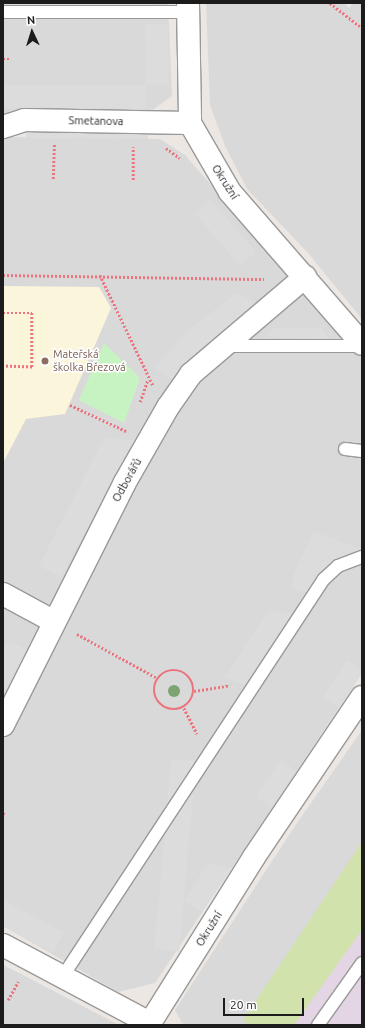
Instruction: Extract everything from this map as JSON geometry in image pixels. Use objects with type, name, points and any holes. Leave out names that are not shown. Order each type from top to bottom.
[{"type":"street","name":"Okružní","points":[[188,8],[190,123],[230,192],[305,277],[362,345]]},
{"type":"street","name":"Smetanova","points":[[3,127],[24,120],[190,123]]},
{"type":"street","name":"Odborářů","points":[[3,725],[53,621],[168,407],[191,374],[222,346],[305,277]]},
{"type":"street","points":[[3,594],[53,621]]},
{"type":"street","name":"Okružní","points":[[3,945],[152,1024],[254,857],[362,697]]},
{"type":"lane","points":[[3,12],[188,8]]},
{"type":"lane","points":[[222,346],[362,345]]},
{"type":"lane","points":[[345,449],[362,451]]},
{"type":"lane","points":[[63,976],[330,571],[362,557]]},
{"type":"lane","points":[[318,1025],[362,962]]},
{"type":"path","points":[[330,3],[362,28]]},
{"type":"path","points":[[3,59],[11,59]]},
{"type":"path","points":[[54,140],[54,179]]},
{"type":"path","points":[[133,142],[133,180]]},
{"type":"path","points":[[160,145],[182,159]]},
{"type":"path","points":[[3,275],[100,275],[270,279]]},
{"type":"path","points":[[100,275],[148,378],[168,407]]},
{"type":"path","points":[[3,313],[32,313],[32,367],[3,366]]},
{"type":"path","points":[[70,405],[148,442]]},
{"type":"path","points":[[53,621],[157,678]]},
{"type":"path","points":[[169,670],[181,671],[191,679],[194,691],[193,697],[184,708],[171,711],[158,704],[153,691],[157,678],[169,670]]},
{"type":"path","points":[[194,691],[258,680]]},
{"type":"path","points":[[184,708],[208,756]]},
{"type":"path","points":[[8,1000],[22,974]]},
{"type":"shaded area","points":[[3,3],[168,3],[172,96],[143,117],[3,115]]},
{"type":"shaded area","points":[[3,3],[156,3],[156,7],[3,7]]},
{"type":"shaded area","points":[[206,3],[344,3],[349,8],[353,3],[362,3],[362,319],[308,253],[247,189],[225,146],[210,105]]},
{"type":"shaded area","points":[[145,24],[168,24],[169,84],[146,85]]},
{"type":"shaded area","points":[[3,85],[146,85],[146,109],[3,108]]},
{"type":"shaded area","points":[[26,127],[148,129],[148,139],[26,137]]},
{"type":"shaded area","points":[[3,137],[160,139],[185,155],[362,359],[362,673],[155,983],[118,992],[3,926]]},
{"type":"shaded area","points":[[210,199],[256,252],[240,266],[194,213]]},
{"type":"shaded area","name":"Mateřská školka Březová","points":[[3,286],[99,287],[111,308],[65,414],[26,419],[3,463]]},
{"type":"shaded area","points":[[237,293],[261,306],[178,382],[154,368],[191,328]]},
{"type":"shaded area","points":[[273,328],[322,328],[329,339],[266,337]]},
{"type":"shaded area","points":[[104,438],[134,440],[61,577],[39,566]]},
{"type":"shaded area","points":[[313,531],[362,550],[330,563],[308,593],[292,589],[293,577]]},
{"type":"shaded area","points":[[268,611],[296,613],[246,686],[225,677]]},
{"type":"shaded area","points":[[8,641],[32,651],[3,710],[3,651]]},
{"type":"shaded area","points":[[347,660],[362,670],[362,673],[339,708],[323,697]]},
{"type":"shaded area","points":[[362,730],[362,925],[294,1025],[187,1025],[182,1023],[175,1010],[295,826]]},
{"type":"shaded area","points":[[171,759],[196,761],[179,951],[154,949]]},
{"type":"shaded area","points":[[281,760],[297,771],[271,808],[255,797]]},
{"type":"shaded area","points":[[208,863],[232,868],[202,912],[184,901]]},
{"type":"shaded area","points":[[3,900],[64,932],[53,953],[3,926]]},
{"type":"shaded area","points":[[362,925],[362,1025],[294,1025]]},
{"type":"shaded area","points":[[3,965],[21,974],[119,1025],[3,1025]]},
{"type":"green space","points":[[104,343],[140,378],[124,423],[79,400]]},
{"type":"green space","points":[[362,842],[362,930],[294,1025],[250,1025],[243,1020]]},
{"type":"place","name":"Mateřská školka Březová","points":[[45,361]]}]
